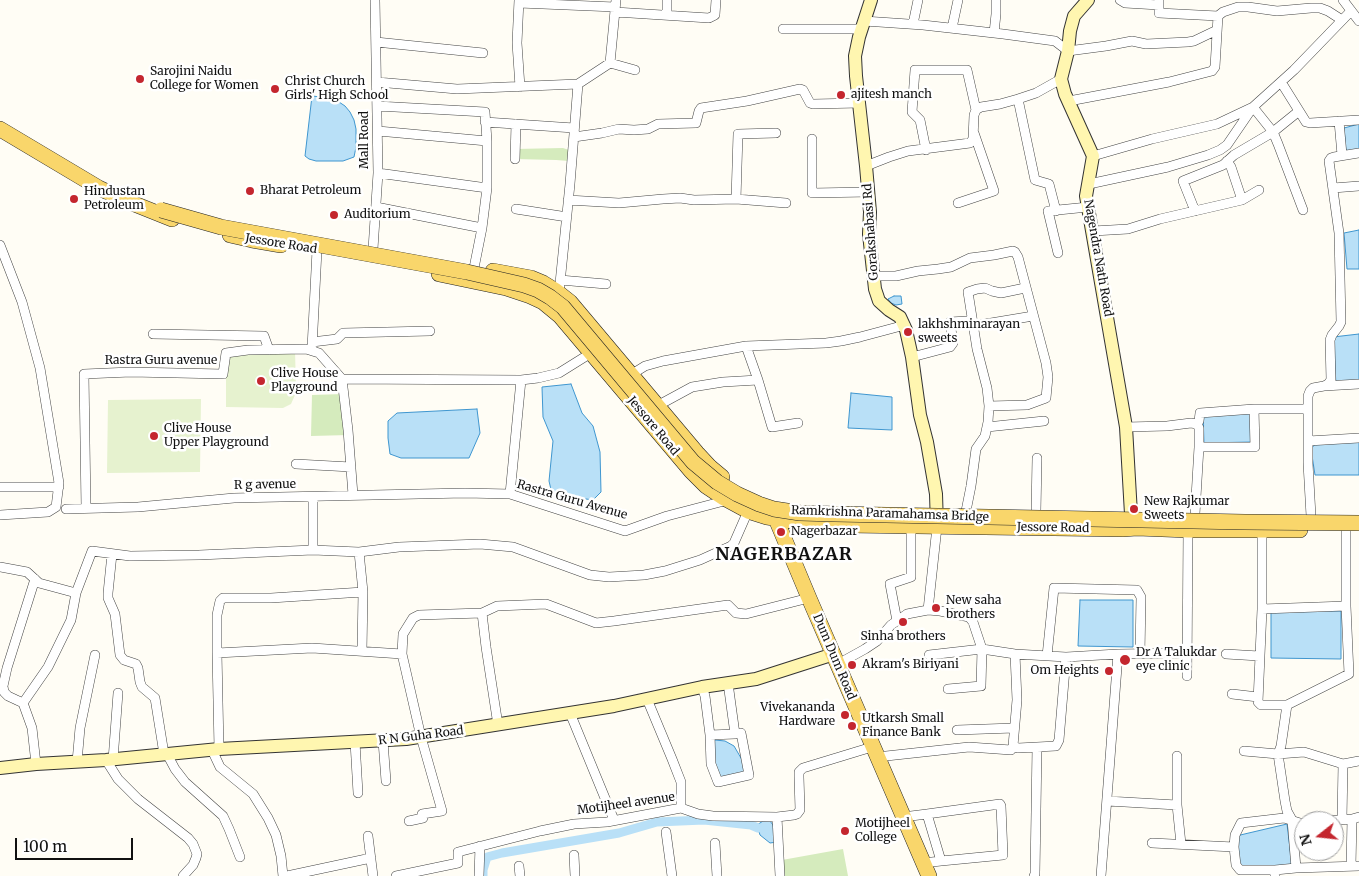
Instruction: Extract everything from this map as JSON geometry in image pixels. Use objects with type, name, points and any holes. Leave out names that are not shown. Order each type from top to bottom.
[{"type":"main road","name":"Jessore Road","points":[[0,119],[128,198]]},
{"type":"main road","name":"Jessore Road","points":[[0,129],[100,188],[154,208],[188,224],[252,240],[317,250],[506,288],[543,302],[560,316],[691,471],[706,486],[748,511],[776,519],[821,524],[1123,529],[1134,521],[1195,514],[1359,517]]},
{"type":"main road","name":"Jessore Road","points":[[154,208],[230,224],[530,278],[560,286],[570,302],[710,467],[736,487],[777,504],[810,508],[1036,512],[1134,521],[1188,530],[1355,527]]},
{"type":"main road","name":"Ramkrishna Paramahamsa Bridge","points":[[154,208],[221,227],[467,272],[538,290],[563,307],[694,462],[717,482],[737,494],[774,509],[800,513],[1245,522],[1355,527]]},
{"type":"main road","points":[[776,519],[777,504]]},
{"type":"main road","name":"Dum Dum Road","points":[[776,519],[808,598],[926,869]]},
{"type":"street","name":"Mall Road","points":[[373,249],[378,173],[375,0]]},
{"type":"street","points":[[667,0],[667,15]]},
{"type":"street","points":[[520,87],[517,43],[519,1],[615,6],[667,15],[712,17],[715,16],[716,12],[716,0]]},
{"type":"street","name":"Gorakshabasi Rd","points":[[871,0],[862,25],[855,56],[866,166],[869,234],[877,298],[879,302],[900,317],[905,325]]},
{"type":"street","points":[[913,24],[918,0]]},
{"type":"street","points":[[952,28],[958,0]]},
{"type":"street","points":[[994,33],[996,0]]},
{"type":"street","points":[[1088,0],[1074,16],[1061,79],[1093,156],[1152,139],[1217,124],[1253,107]]},
{"type":"street","points":[[1120,0],[1125,3],[1159,3],[1159,13],[1218,16],[1231,8],[1238,7],[1268,5],[1287,11],[1311,4],[1328,11],[1342,20]]},
{"type":"street","points":[[1343,0],[1359,21]]},
{"type":"street","points":[[610,64],[615,6]]},
{"type":"street","points":[[1089,184],[1168,167],[1208,155],[1228,145],[1253,107],[1294,70],[1351,11]]},
{"type":"street","points":[[1069,101],[1169,82],[1212,71],[1215,67],[1218,16]]},
{"type":"street","points":[[784,29],[913,24],[1055,41],[1068,51],[1132,41],[1146,44],[1188,42],[1217,30]]},
{"type":"street","points":[[376,42],[483,53]]},
{"type":"street","points":[[377,82],[457,89],[520,87],[578,84],[610,64],[635,70]]},
{"type":"street","points":[[866,166],[908,152],[926,150],[970,143],[973,139],[976,110],[967,70],[916,70],[912,112],[920,120],[926,150]]},
{"type":"street","points":[[976,110],[981,107],[1000,104],[1036,93],[1061,79]]},
{"type":"street","points":[[1281,82],[1306,122],[1359,120]]},
{"type":"street","points":[[551,309],[560,286],[578,84]]},
{"type":"street","points":[[486,122],[574,132],[602,133],[619,129],[648,129],[658,124],[696,123],[701,108],[747,101],[800,89],[803,90],[813,104],[860,103]]},
{"type":"street","points":[[1018,99],[1035,180],[1049,184],[1056,211]]},
{"type":"street","points":[[377,106],[485,112],[487,188],[474,268]]},
{"type":"street","points":[[1253,107],[1273,132],[1303,210]]},
{"type":"street","points":[[1195,211],[1183,181],[1218,168],[1234,155],[1273,132],[1298,111]]},
{"type":"street","points":[[1339,121],[1342,156]]},
{"type":"street","points":[[515,159],[516,124]]},
{"type":"street","points":[[958,203],[994,190],[973,130]]},
{"type":"street","points":[[378,131],[487,141]]},
{"type":"street","points":[[736,199],[738,134],[776,132]]},
{"type":"street","points":[[812,140],[812,193],[868,192]]},
{"type":"street","points":[[1324,386],[1331,380],[1330,340],[1341,322],[1339,232],[1329,161],[1331,158],[1359,154]]},
{"type":"street","name":"Nagendra Nath Road","points":[[1093,156],[1086,196],[1126,427],[1134,521]]},
{"type":"street","points":[[1227,161],[1231,167],[1242,200]]},
{"type":"street","points":[[378,173],[487,188]]},
{"type":"street","points":[[1333,188],[1359,186]]},
{"type":"street","points":[[1093,231],[1128,229],[1160,219],[1242,200],[1259,190]]},
{"type":"street","points":[[568,200],[619,203],[680,198],[694,200],[736,199],[786,203]]},
{"type":"street","points":[[376,207],[482,228]]},
{"type":"street","points":[[1058,253],[1048,211],[1088,207]]},
{"type":"street","points":[[516,209],[566,217]]},
{"type":"street","points":[[0,245],[22,302],[40,368],[60,483],[56,507],[48,512],[0,515]]},
{"type":"street","points":[[312,346],[317,250]]},
{"type":"street","points":[[874,276],[896,276],[938,269],[970,258],[1015,252],[1018,257],[1046,363],[1048,377],[1046,398],[1028,405],[989,406]]},
{"type":"street","points":[[560,286],[606,284]]},
{"type":"street","points":[[966,511],[972,486],[976,449],[985,436],[989,406],[968,292],[985,288],[992,292],[1001,293],[1026,288]]},
{"type":"street","points":[[912,357],[950,346],[953,343],[950,322],[971,321],[979,325],[1033,316]]},
{"type":"street","points":[[632,376],[644,366],[662,361],[746,346],[834,342],[860,338],[905,325],[936,494],[937,526],[928,610]]},
{"type":"street","points":[[312,346],[337,339],[343,333],[430,331]]},
{"type":"street","points":[[153,334],[264,336],[269,350]]},
{"type":"street","points":[[312,346],[342,379],[353,495]]},
{"type":"street","name":"Rastra Guru avenue","points":[[86,508],[84,374],[131,372],[222,374],[226,353],[248,350],[306,349],[312,346]]},
{"type":"street","points":[[746,346],[772,427],[798,423]]},
{"type":"street","points":[[342,379],[521,380],[559,373],[591,353]]},
{"type":"street","name":"Rastra Guru avenue","points":[[510,494],[521,380]]},
{"type":"street","points":[[657,406],[692,387],[723,382],[758,380]]},
{"type":"street","points":[[1311,516],[1308,396],[1313,388],[1359,384]]},
{"type":"street","points":[[1187,676],[1188,530],[1195,514],[1199,447],[1199,428],[1197,424],[1200,413],[1254,409],[1308,409]]},
{"type":"street","points":[[1199,447],[1255,447],[1254,409]]},
{"type":"street","points":[[987,428],[1044,421]]},
{"type":"street","points":[[1126,427],[1197,424]]},
{"type":"street","points":[[1308,441],[1359,438]]},
{"type":"street","points":[[1036,512],[1037,458]]},
{"type":"street","points":[[296,464],[351,467]]},
{"type":"street","points":[[0,487],[59,487]]},
{"type":"street","points":[[728,500],[736,487]]},
{"type":"street","name":"R g avenue","points":[[66,509],[138,507],[234,498],[465,493]]},
{"type":"street","name":"Rastra Guru Avenue","points":[[465,493],[510,494],[625,531],[667,516],[728,500]]},
{"type":"street","points":[[312,497],[313,550]]},
{"type":"street","points":[[23,703],[48,667],[71,620],[76,593],[92,551],[130,556],[199,555],[313,550],[359,552],[399,547],[480,544],[513,547],[590,574],[609,577],[644,575],[665,571],[700,560],[731,546],[748,511]]},
{"type":"street","points":[[897,621],[890,584],[911,577],[911,526]]},
{"type":"street","points":[[1262,530],[1262,609],[1258,697],[1258,702],[1261,706],[1287,705],[1349,674],[1346,606],[1355,527]]},
{"type":"street","points":[[359,552],[363,592],[362,651]]},
{"type":"street","points":[[112,554],[108,598],[115,614],[120,655],[124,660],[136,664],[142,687],[155,698],[166,754],[185,782],[223,816],[240,857]]},
{"type":"street","points":[[0,568],[27,572],[39,583],[76,593]]},
{"type":"street","points":[[35,579],[3,686],[4,692],[8,696],[23,703],[32,728],[36,764]]},
{"type":"street","points":[[1048,656],[1054,588],[1137,590],[1141,596],[1140,654]]},
{"type":"street","points":[[283,876],[276,835],[268,818],[253,794],[220,766],[216,750],[217,615],[220,601],[223,598],[271,598],[363,592]]},
{"type":"street","points":[[409,821],[423,818],[422,814],[442,811],[420,737],[402,654],[404,634],[413,618],[419,615],[482,613],[497,606],[546,604],[596,623],[728,605],[736,613],[746,614],[808,598]]},
{"type":"street","points":[[1262,609],[1346,606]]},
{"type":"street","points":[[836,659],[871,645],[907,614],[928,610],[968,617],[972,622],[982,648],[981,686],[948,689]]},
{"type":"street","points":[[482,613],[498,725]]},
{"type":"street","points":[[217,653],[312,648],[402,654]]},
{"type":"street","points":[[929,655],[982,648],[1015,654],[1066,658],[1118,654],[1186,653]]},
{"type":"street","points":[[1015,654],[1017,700],[1013,746],[1018,748],[1056,746],[1059,740],[1066,658]]},
{"type":"street","points":[[1101,876],[1118,654]]},
{"type":"street","points":[[1226,654],[1259,656]]},
{"type":"street","points":[[77,762],[80,728],[95,655]]},
{"type":"street","name":"R N Guha Road","points":[[0,768],[216,750],[383,741],[420,737],[614,706],[702,687],[756,678],[836,659]]},
{"type":"street","points":[[728,683],[735,734]]},
{"type":"street","points":[[702,687],[710,735],[711,764],[718,782],[749,775],[741,733],[710,735]]},
{"type":"street","points":[[118,693],[109,760],[118,779],[138,799],[193,844],[197,854],[196,858],[193,865],[183,876]]},
{"type":"street","points":[[1232,694],[1258,697]]},
{"type":"street","points":[[647,699],[681,782],[680,808]]},
{"type":"street","points":[[1287,705],[1281,746],[1278,754],[1285,801],[1292,820],[1296,868]]},
{"type":"street","points":[[570,713],[614,820]]},
{"type":"street","points":[[957,730],[1014,728]]},
{"type":"street","points":[[383,741],[386,781]]},
{"type":"street","points":[[355,742],[358,793]]},
{"type":"street","points":[[875,752],[969,747],[1011,750]]},
{"type":"street","points":[[1034,876],[1037,747]]},
{"type":"street","points":[[1244,751],[1278,754],[1304,752],[1343,764],[1359,761]]},
{"type":"street","name":"Motijheel avenue","points":[[396,876],[458,863],[458,852],[574,824],[614,820],[680,808],[698,814],[714,816],[776,817],[794,815],[800,810],[799,776],[803,768],[875,752]]},
{"type":"street","points":[[1177,756],[1177,804],[1181,844]]},
{"type":"street","points":[[1342,811],[1343,764]]},
{"type":"street","points":[[1107,801],[1177,804]]},
{"type":"street","points":[[903,817],[998,804],[1001,806],[1003,854],[941,861],[926,869]]},
{"type":"street","points":[[927,814],[941,861]]},
{"type":"street","points":[[776,817],[780,876]]},
{"type":"street","points":[[1292,820],[1284,818],[1241,822],[1235,835],[1234,847],[1236,865],[1240,870],[1275,873],[1296,868],[1355,866],[1355,818]]},
{"type":"street","points":[[666,832],[672,876]]},
{"type":"street","points":[[368,836],[373,876]]},
{"type":"street","points":[[715,842],[717,876]]},
{"type":"street","points":[[1152,843],[1234,847]]},
{"type":"street","points":[[478,876],[480,846]]},
{"type":"street","points":[[574,854],[575,876]]},
{"type":"street","points":[[287,876],[371,858]]},
{"type":"street","points":[[519,866],[520,876]]},
{"type":"green space","points":[[563,148],[569,150],[569,161],[515,159],[515,149]]},
{"type":"green space","name":"Clive House Playground","points":[[295,350],[296,388],[291,404],[283,408],[226,407],[226,357]]},
{"type":"green space","points":[[344,394],[349,435],[311,436],[312,395]]},
{"type":"green space","name":"Clive House Upper Playground","points":[[201,399],[200,472],[107,473],[108,400]]},
{"type":"green space","points":[[843,849],[848,876],[784,876],[782,860]]},
{"type":"water","points":[[312,96],[339,102],[350,112],[356,129],[354,157],[343,161],[316,161],[305,156]]},
{"type":"water","points":[[1359,124],[1359,151],[1346,153],[1344,128]]},
{"type":"water","points":[[1359,230],[1359,269],[1347,269],[1344,233]]},
{"type":"water","points":[[894,296],[901,296],[902,304],[896,305],[891,303],[888,299]]},
{"type":"water","points":[[1359,334],[1359,382],[1336,384],[1333,337]]},
{"type":"water","points":[[571,384],[582,413],[593,426],[600,452],[601,492],[593,500],[552,494],[549,481],[553,441],[543,417],[542,387]]},
{"type":"water","points":[[851,393],[892,397],[892,430],[848,428]]},
{"type":"water","points":[[477,409],[480,433],[469,458],[401,458],[390,454],[388,421],[397,413]]},
{"type":"water","points":[[1251,410],[1252,442],[1204,443],[1203,413]]},
{"type":"water","points":[[1359,439],[1359,475],[1315,475],[1311,449],[1317,442]]},
{"type":"water","points":[[1080,600],[1133,600],[1133,647],[1078,646]]},
{"type":"water","points":[[1271,609],[1341,611],[1341,659],[1271,658]]},
{"type":"water","points":[[712,741],[725,741],[734,746],[748,770],[727,780],[716,775]]},
{"type":"water","points":[[763,821],[770,821],[773,825],[777,842],[770,843],[760,835],[757,825]]},
{"type":"water","points":[[1287,824],[1292,865],[1240,867],[1236,836]]},
{"type":"waterway","points":[[483,876],[487,857],[619,833],[657,822],[704,820],[751,825],[758,828]]},
{"type":"place","name":"Sarojini Naidu College for Women","points":[[140,79]]},
{"type":"place","name":"Christ Church Girls' High School","points":[[275,89]]},
{"type":"place","name":"ajitesh manch","points":[[841,95]]},
{"type":"place","name":"Bharat Petroleum","points":[[250,191]]},
{"type":"place","name":"Hindustan Petroleum","points":[[74,199]]},
{"type":"place","name":"Auditorium","points":[[334,215]]},
{"type":"place","name":"lakhshminarayan sweets","points":[[908,332]]},
{"type":"place","name":"Clive House Playground","points":[[261,381]]},
{"type":"place","name":"Clive House Upper Playground","points":[[154,436]]},
{"type":"place","name":"New Rajkumar Sweets","points":[[1134,509]]},
{"type":"place","name":"Nagerbazar","points":[[781,532]]},
{"type":"place","name":"New saha brothers","points":[[936,608]]},
{"type":"place","name":"Sinha brothers","points":[[903,622]]},
{"type":"place","name":"Dr A Talukdar eye clinic","points":[[1125,660]]},
{"type":"place","name":"Akram's Biriyani","points":[[852,665]]},
{"type":"place","name":"Om Heights","points":[[1109,671]]},
{"type":"place","name":"Vivekananda Hardware","points":[[845,715]]},
{"type":"place","name":"Utkarsh Small Finance Bank","points":[[852,726]]},
{"type":"place","name":"Motijheel College","points":[[845,831]]},
{"type":"district","name":"NAGERBAZAR","points":[[784,555]]}]
